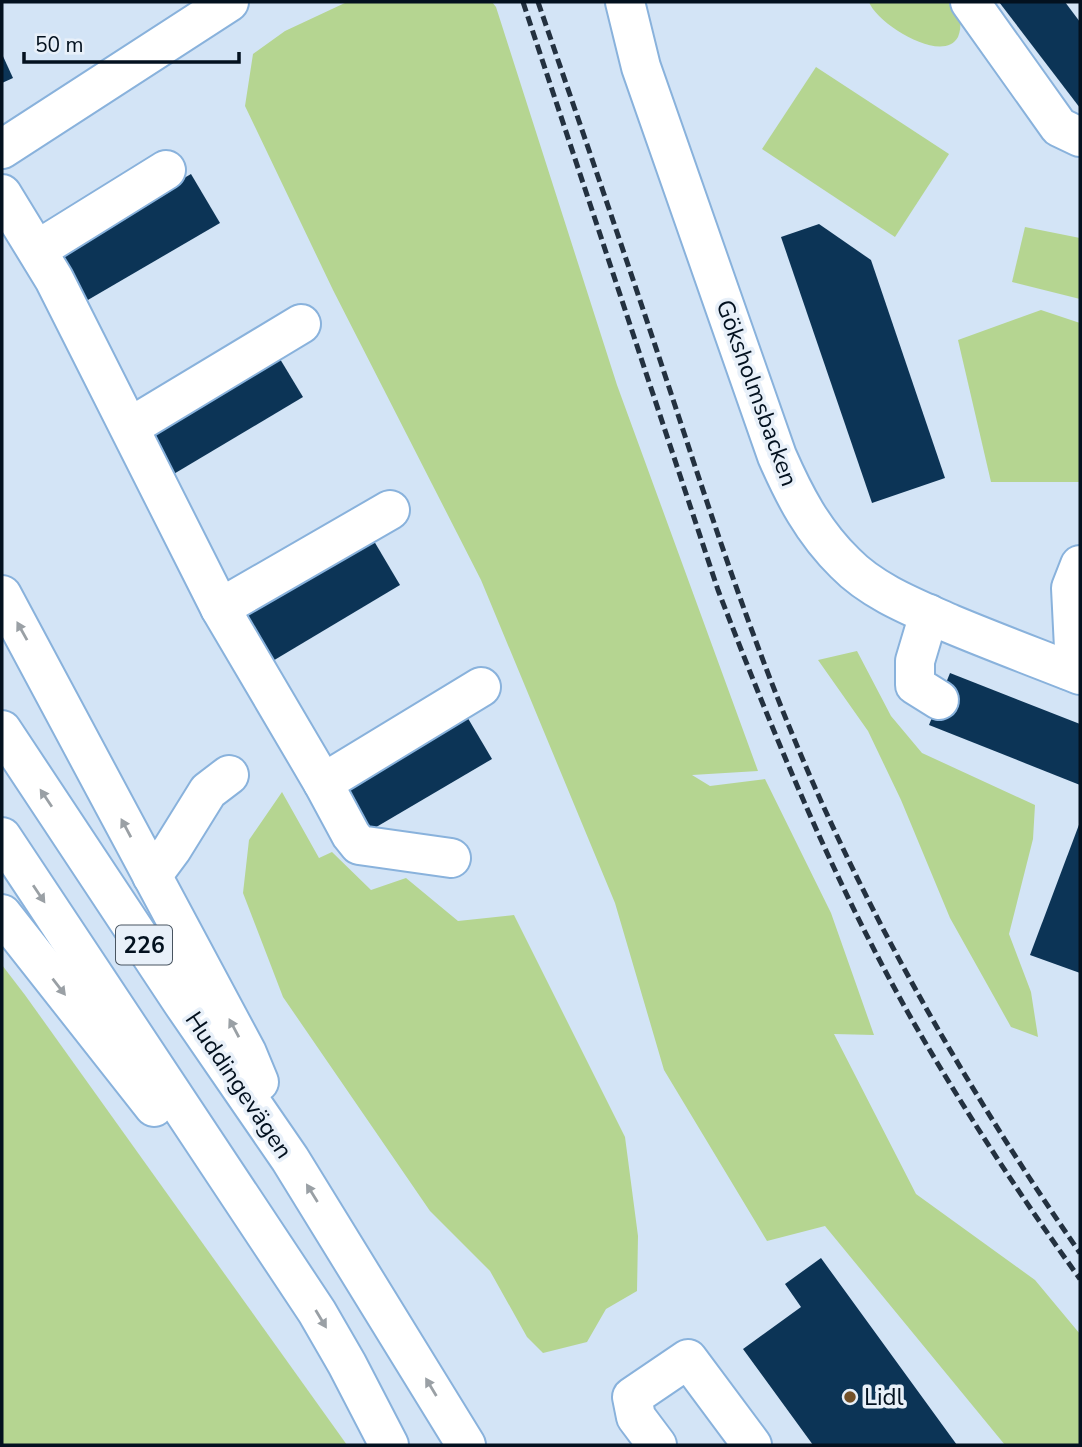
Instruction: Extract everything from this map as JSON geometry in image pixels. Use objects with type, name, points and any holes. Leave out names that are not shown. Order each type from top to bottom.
[{"type":"main road","points":[[2,149],[229,2]]},
{"type":"main road","name":"Göksholmsbacken","points":[[625,2],[641,67],[776,456],[795,497],[821,537],[847,566],[881,590],[929,614],[1074,673]]},
{"type":"main road","points":[[970,2],[1059,127],[1080,137]]},
{"type":"main road","points":[[37,250],[166,170]]},
{"type":"main road","points":[[2,194],[37,250],[130,427],[220,608],[351,835],[359,845],[451,858]]},
{"type":"main road","points":[[130,427],[301,324]]},
{"type":"main road","points":[[220,608],[390,510]]},
{"type":"main road","points":[[1074,673],[1071,588],[1080,565]]},
{"type":"main road","points":[[2,595],[247,1053],[290,1158]]},
{"type":"main road","points":[[929,614],[915,661],[915,685],[939,700]]},
{"type":"main road","points":[[323,783],[481,688]]},
{"type":"main road","name":"Huddingevägen","points":[[2,730],[175,991],[290,1158],[466,1445]]},
{"type":"main road","points":[[152,876],[208,791],[229,775]]},
{"type":"main road","name":"226","points":[[2,837],[284,1261],[347,1364],[388,1445]]},
{"type":"main road","points":[[2,914],[163,1118],[284,1261]]},
{"type":"main road","points":[[645,1436],[632,1397],[688,1359],[752,1445]]},
{"type":"green space","points":[[347,2],[492,2],[496,7],[617,385],[758,771],[692,775],[710,786],[765,779],[831,913],[874,1035],[834,1034],[916,1194],[1035,1280],[1080,1334],[1080,1445],[1005,1445],[825,1226],[767,1241],[664,1070],[615,903],[481,580],[333,290],[245,106],[253,54],[285,31]]},
{"type":"green space","points":[[869,2],[948,2],[960,21],[958,37],[950,44],[925,44],[884,21]]},
{"type":"green space","points":[[816,67],[949,154],[895,237],[762,149]]},
{"type":"green space","points":[[1025,227],[1080,238],[1080,299],[1012,282]]},
{"type":"green space","points":[[1041,310],[1080,323],[1080,482],[991,482],[958,340]]},
{"type":"green space","points":[[857,651],[891,716],[922,753],[1035,805],[1033,839],[1009,934],[1031,992],[1038,1037],[1011,1027],[950,918],[901,800],[868,731],[818,660]]},
{"type":"green space","points":[[282,792],[319,858],[332,852],[371,890],[406,878],[458,921],[514,915],[625,1137],[638,1236],[637,1291],[606,1309],[587,1342],[543,1353],[527,1337],[490,1271],[430,1211],[283,997],[243,893],[249,840]]},
{"type":"green space","points":[[2,965],[25,995],[347,1445],[2,1445]]},
{"type":"building","points":[[999,2],[1065,2],[1080,22],[1080,108]]},
{"type":"building","points":[[2,54],[13,78],[2,83]]},
{"type":"building","points":[[191,174],[220,223],[81,304],[52,255]]},
{"type":"building","points":[[819,224],[871,260],[945,478],[872,503],[781,237]]},
{"type":"building","points":[[277,354],[303,397],[167,478],[141,435]]},
{"type":"building","points":[[371,536],[400,585],[266,665],[237,616]]},
{"type":"building","points":[[950,673],[1080,724],[1080,785],[929,725]]},
{"type":"building","points":[[466,715],[492,759],[361,836],[335,792]]},
{"type":"building","points":[[1080,822],[1080,973],[1030,955]]},
{"type":"building","name":"Lidl","points":[[821,1258],[957,1445],[813,1445],[743,1349],[801,1307],[785,1284]]},
{"type":"railway","points":[[523,2],[718,590],[808,811],[859,920],[915,1025],[995,1154],[1080,1279]]},
{"type":"railway","points":[[538,2],[740,596],[774,690],[822,804],[887,937],[923,1002],[998,1129],[1080,1253]]},
{"type":"place","name":"Lidl","points":[[850,1397]]}]
